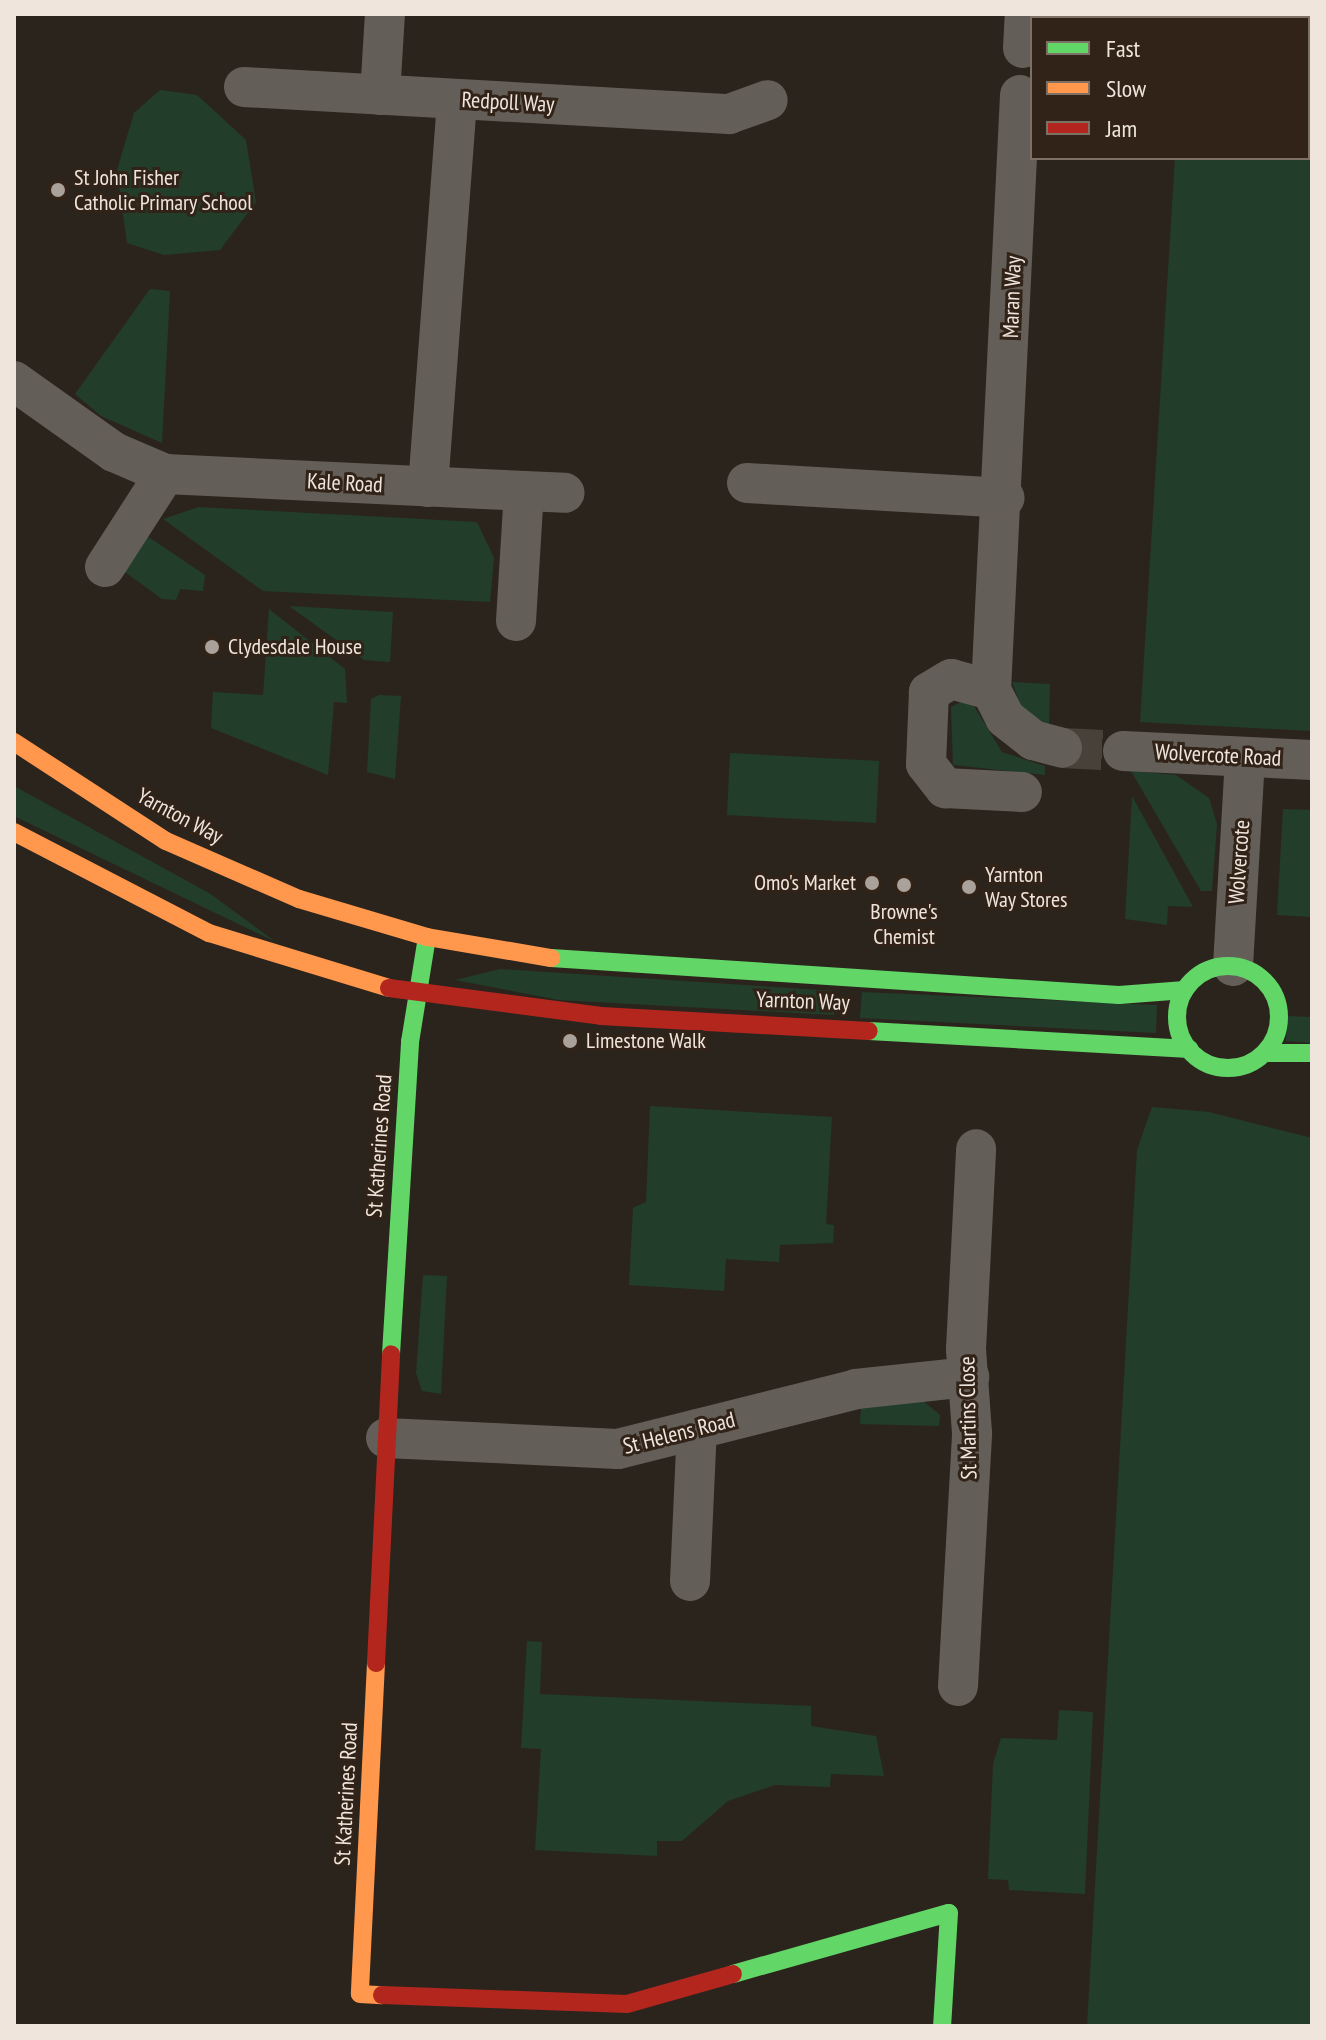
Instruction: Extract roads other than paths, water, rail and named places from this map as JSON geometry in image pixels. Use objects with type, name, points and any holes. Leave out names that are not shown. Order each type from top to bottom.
[{"type":"street","points":[[380,95],[385,14]]},
{"type":"street","name":"Redpoll Way","points":[[244,87],[729,114],[768,100]]},
{"type":"street","name":"Maran Way","points":[[991,690],[1005,498],[1020,95]]},
{"type":"street","points":[[428,487],[457,100]]},
{"type":"street","name":"Kale Road","points":[[14,381],[114,452],[165,474],[565,493]]},
{"type":"street","points":[[105,567],[165,474]]},
{"type":"street","points":[[747,483],[1005,498]]},
{"type":"street","points":[[516,621],[524,491]]},
{"type":"street","points":[[1022,792],[945,788],[926,764],[929,692],[951,679],[991,690],[1005,718],[1033,740],[1062,748]]},
{"type":"street","name":"Yarnton Way","points":[[14,742],[166,841],[299,899],[427,937],[563,960],[1119,995],[1185,990],[1205,971],[1233,966]]},
{"type":"street","name":"Wolvercote Road","points":[[1123,751],[1312,760]]},
{"type":"street","name":"Wolvercote","points":[[1233,966],[1245,757]]},
{"type":"street","name":"Yarnton Way","points":[[14,832],[209,933],[416,996],[601,1016],[1189,1049],[1226,1068],[1264,1053],[1312,1053]]},
{"type":"street","points":[[416,996],[427,937]]},
{"type":"street","points":[[1233,966],[1265,982],[1277,1001],[1279,1027],[1264,1053]]},
{"type":"street","points":[[1185,990],[1177,1020],[1189,1049]]},
{"type":"street","name":"St Katherines Road","points":[[416,996],[386,1438],[360,1994],[500,2013],[627,2004],[949,1913],[942,2026]]},
{"type":"street","points":[[1277,1001],[1300,1002]]},
{"type":"street","name":"St Martins Close","points":[[958,1686],[976,1149]]},
{"type":"street","name":"St Helens Road","points":[[386,1438],[618,1449],[856,1389],[969,1377]]},
{"type":"street","points":[[690,1581],[697,1429]]},
{"type":"tunnel","points":[[1062,748],[1123,751]]},
{"type":"place","name":"St John Fisher Catholic Primary School","points":[[58,190]]},
{"type":"place","name":"Clydesdale House","points":[[212,647]]},
{"type":"place","name":"Omo's Market","points":[[872,883]]},
{"type":"place","name":"Browne's Chemist","points":[[904,885]]},
{"type":"place","name":"Yarnton Way Stores","points":[[969,887]]},
{"type":"place","name":"Limestone Walk","points":[[570,1041]]}]
